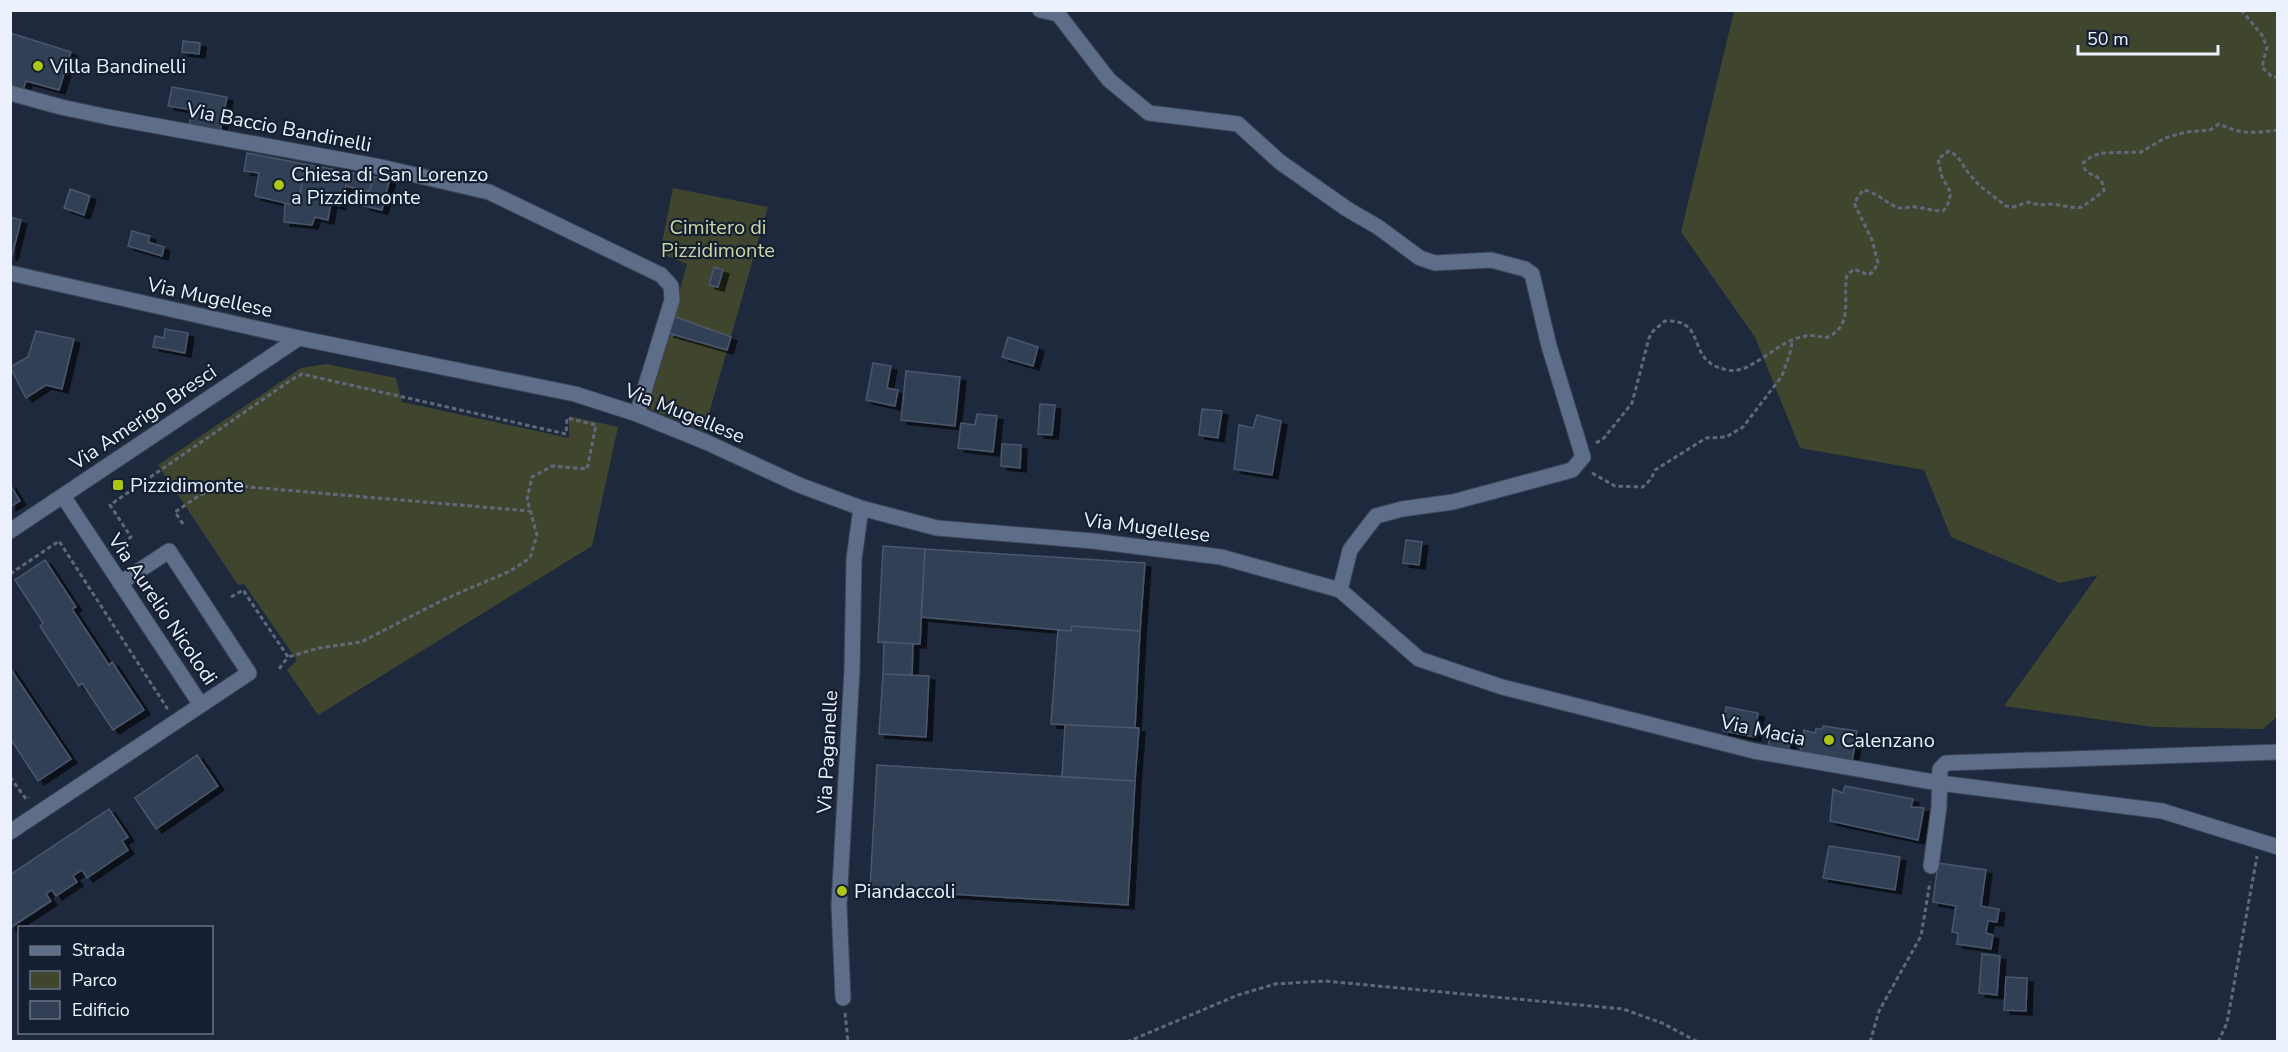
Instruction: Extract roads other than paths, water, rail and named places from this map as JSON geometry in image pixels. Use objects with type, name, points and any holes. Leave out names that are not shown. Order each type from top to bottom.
[{"type":"street","points":[[1040,10],[1058,14],[1109,80],[1149,113],[1238,124],[1281,162],[1420,258],[1435,263],[1491,260],[1525,269],[1532,274],[1580,458],[1572,470],[1453,502],[1402,508],[1376,516],[1350,550],[1340,590]]},
{"type":"street","name":"Via Baccio Bandinelli","points":[[10,93],[108,117],[370,165],[489,192],[661,275],[671,286],[672,300],[637,414]]},
{"type":"street","name":"Via Mugellese","points":[[10,273],[300,338],[575,394],[637,414],[706,442],[799,485],[861,508],[937,528],[1093,541],[1221,557],[1340,590]]},
{"type":"street","name":"Via Amerigo Bresci","points":[[10,531],[300,338]]},
{"type":"street","name":"Via Aurelio Nicolodi","points":[[12,827],[201,705],[63,496]]},
{"type":"street","name":"Via Paganelle","points":[[843,998],[839,905],[852,670],[854,560],[861,508]]},
{"type":"street","points":[[120,583],[169,551],[249,673],[201,705]]},
{"type":"street","name":"Via Macia","points":[[1340,590],[1419,659],[1502,687],[1754,751],[1939,783],[2162,811],[2277,847]]},
{"type":"street","points":[[1931,866],[1939,807],[1940,769],[1946,763],[2277,752]]},
{"type":"place","name":"Villa Bandinelli","points":[[38,66]]},
{"type":"place","name":"Chiesa di San Lorenzo a Pizzidimonte","points":[[279,185]]},
{"type":"place","name":"Pizzidimonte","points":[[118,485]]},
{"type":"place","name":"Calenzano","points":[[1829,740]]},
{"type":"place","name":"Piandaccoli","points":[[842,891]]},
{"type":"park label","name":"Cimitero di Pizzidimonte","points":[[718,238]]}]
